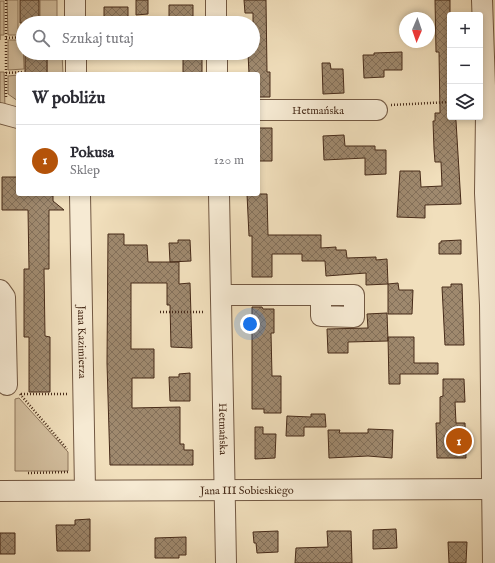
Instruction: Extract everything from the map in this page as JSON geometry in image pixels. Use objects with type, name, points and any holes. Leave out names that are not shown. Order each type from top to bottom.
[{"type":"street","points":[[75,0],[75,16]]},
{"type":"street","points":[[216,0],[216,16]]},
{"type":"street","points":[[482,0],[490,212],[494,550]]},
{"type":"street","points":[[76,60],[76,72]]},
{"type":"street","points":[[217,60],[217,72]]},
{"type":"street","name":"Hetmańska","points":[[260,110],[377,110]]},
{"type":"street","name":"Jana Kazimierza","points":[[80,196],[85,481]]},
{"type":"street","name":"Hetmańska","points":[[219,196],[226,563]]},
{"type":"street","points":[[0,290],[5,297],[7,385]]},
{"type":"street","points":[[222,303],[321,295]]},
{"type":"street","name":"Jana III Sobieskiego","points":[[0,491],[85,481],[224,490],[494,478]]},
{"type":"path","points":[[6,0],[6,73],[8,115]]},
{"type":"path","points":[[6,38],[16,37]]},
{"type":"path","points":[[6,73],[16,72]]},
{"type":"path","points":[[377,110],[396,104],[447,102]]},
{"type":"path","points":[[160,312],[222,303]]},
{"type":"path","points":[[70,451],[20,394],[74,394]]},
{"type":"path","points":[[22,473],[85,481]]},
{"type":"shaded area","points":[[7,0],[18,0],[16,35],[8,35]]},
{"type":"shaded area","points":[[40,0],[57,0],[57,16],[40,16]]},
{"type":"shaded area","points":[[0,1],[4,1],[4,35],[0,35]]},
{"type":"shaded area","points":[[8,40],[16,40],[16,60],[24,60],[24,69],[8,70]]},
{"type":"shaded area","points":[[47,60],[62,60],[63,72],[47,72]]},
{"type":"shaded area","points":[[0,72],[4,72],[5,109],[0,108]]},
{"type":"shaded area","points":[[16,75],[16,100],[8,94],[8,76]]},
{"type":"shaded area","points":[[19,398],[68,452],[68,471],[15,471],[15,399]]},
{"type":"building","points":[[20,0],[39,0],[39,16],[20,16]]},
{"type":"building","points":[[136,0],[148,0],[148,14],[136,15]]},
{"type":"building","points":[[244,0],[266,0],[267,72],[270,72],[270,97],[260,97],[260,72],[249,72],[248,60],[260,60],[260,16],[253,16],[253,13],[245,13]]},
{"type":"building","points":[[435,0],[450,0],[450,12],[447,12],[447,120],[456,121],[461,204],[425,205],[425,218],[397,217],[400,171],[420,171],[421,187],[442,186],[441,162],[435,162],[434,149],[433,121],[435,121],[435,113],[440,113],[439,52],[436,52]]},
{"type":"building","points":[[169,5],[193,5],[193,16],[169,16]]},
{"type":"building","points":[[104,7],[128,7],[128,16],[104,16]]},
{"type":"building","points":[[402,52],[402,70],[384,70],[384,77],[364,78],[363,55]]},
{"type":"building","points":[[25,60],[47,60],[47,72],[25,72]]},
{"type":"building","points":[[183,60],[202,60],[202,72],[183,72]]},
{"type":"building","points":[[322,63],[330,63],[331,69],[343,69],[344,93],[323,94]]},
{"type":"building","points":[[260,128],[272,128],[272,161],[260,161]]},
{"type":"building","points":[[344,135],[345,146],[375,146],[375,150],[386,150],[386,174],[365,175],[365,158],[324,160],[323,136]]},
{"type":"building","points":[[2,177],[16,177],[16,196],[53,196],[53,201],[64,210],[49,210],[49,269],[44,269],[45,336],[50,337],[50,392],[29,392],[29,337],[24,337],[24,269],[29,269],[28,210],[2,210]]},
{"type":"building","points":[[260,194],[267,194],[268,235],[321,235],[321,248],[336,247],[336,250],[346,250],[347,258],[376,257],[376,260],[387,259],[388,284],[366,285],[366,273],[326,276],[325,261],[302,261],[302,254],[272,254],[272,277],[252,277],[252,236],[249,236],[247,196],[260,196]]},
{"type":"building","points":[[108,234],[124,234],[124,245],[147,245],[148,262],[179,262],[179,284],[190,283],[192,348],[171,347],[170,305],[167,305],[167,283],[131,283],[131,349],[154,349],[154,378],[132,378],[132,408],[180,407],[180,444],[184,444],[184,450],[193,450],[193,465],[110,465],[107,363]]},
{"type":"building","points":[[178,240],[190,240],[191,261],[170,262],[169,243],[178,243]]},
{"type":"building","points":[[461,240],[461,254],[439,254],[439,243],[441,243],[441,241]]},
{"type":"building","points":[[398,283],[399,290],[413,290],[412,314],[388,314],[388,284]]},
{"type":"building","points":[[451,284],[462,284],[464,345],[445,345],[442,287],[451,287]]},
{"type":"building","points":[[252,307],[274,309],[274,333],[271,333],[272,376],[281,376],[281,413],[264,413],[264,409],[252,409]]},
{"type":"building","points":[[387,313],[388,341],[348,342],[348,353],[328,353],[327,329],[368,328],[367,314]]},
{"type":"building","points":[[388,337],[414,337],[414,363],[438,363],[438,374],[400,374],[400,384],[389,384]]},
{"type":"building","points":[[190,373],[190,401],[170,401],[169,377],[179,377],[179,374]]},
{"type":"building","points":[[443,379],[464,379],[465,402],[455,402],[456,423],[465,423],[466,458],[437,458],[436,423],[440,423],[440,397],[443,396]]},
{"type":"building","points":[[311,414],[325,414],[326,427],[304,427],[304,436],[286,436],[287,416],[311,417]]},
{"type":"building","points":[[255,427],[263,427],[263,434],[276,434],[275,458],[255,459]]},
{"type":"building","points":[[368,429],[393,430],[392,458],[368,456],[329,458],[328,430],[340,430],[339,433],[368,433]]},
{"type":"building","points":[[90,519],[90,551],[57,551],[56,525],[75,525],[75,520]]},
{"type":"building","points":[[396,529],[397,548],[373,549],[373,530]]},
{"type":"building","points":[[278,531],[278,552],[257,553],[253,532]]},
{"type":"building","points":[[327,531],[351,531],[352,563],[295,563],[296,548],[328,547]]},
{"type":"building","points":[[0,533],[15,533],[15,554],[0,554]]},
{"type":"building","points":[[186,537],[186,555],[179,555],[179,558],[155,558],[155,538]]},
{"type":"building","points":[[448,542],[467,542],[466,563],[449,563]]},
{"type":"place","name":"Pokusa","points":[[459,441]]}]
